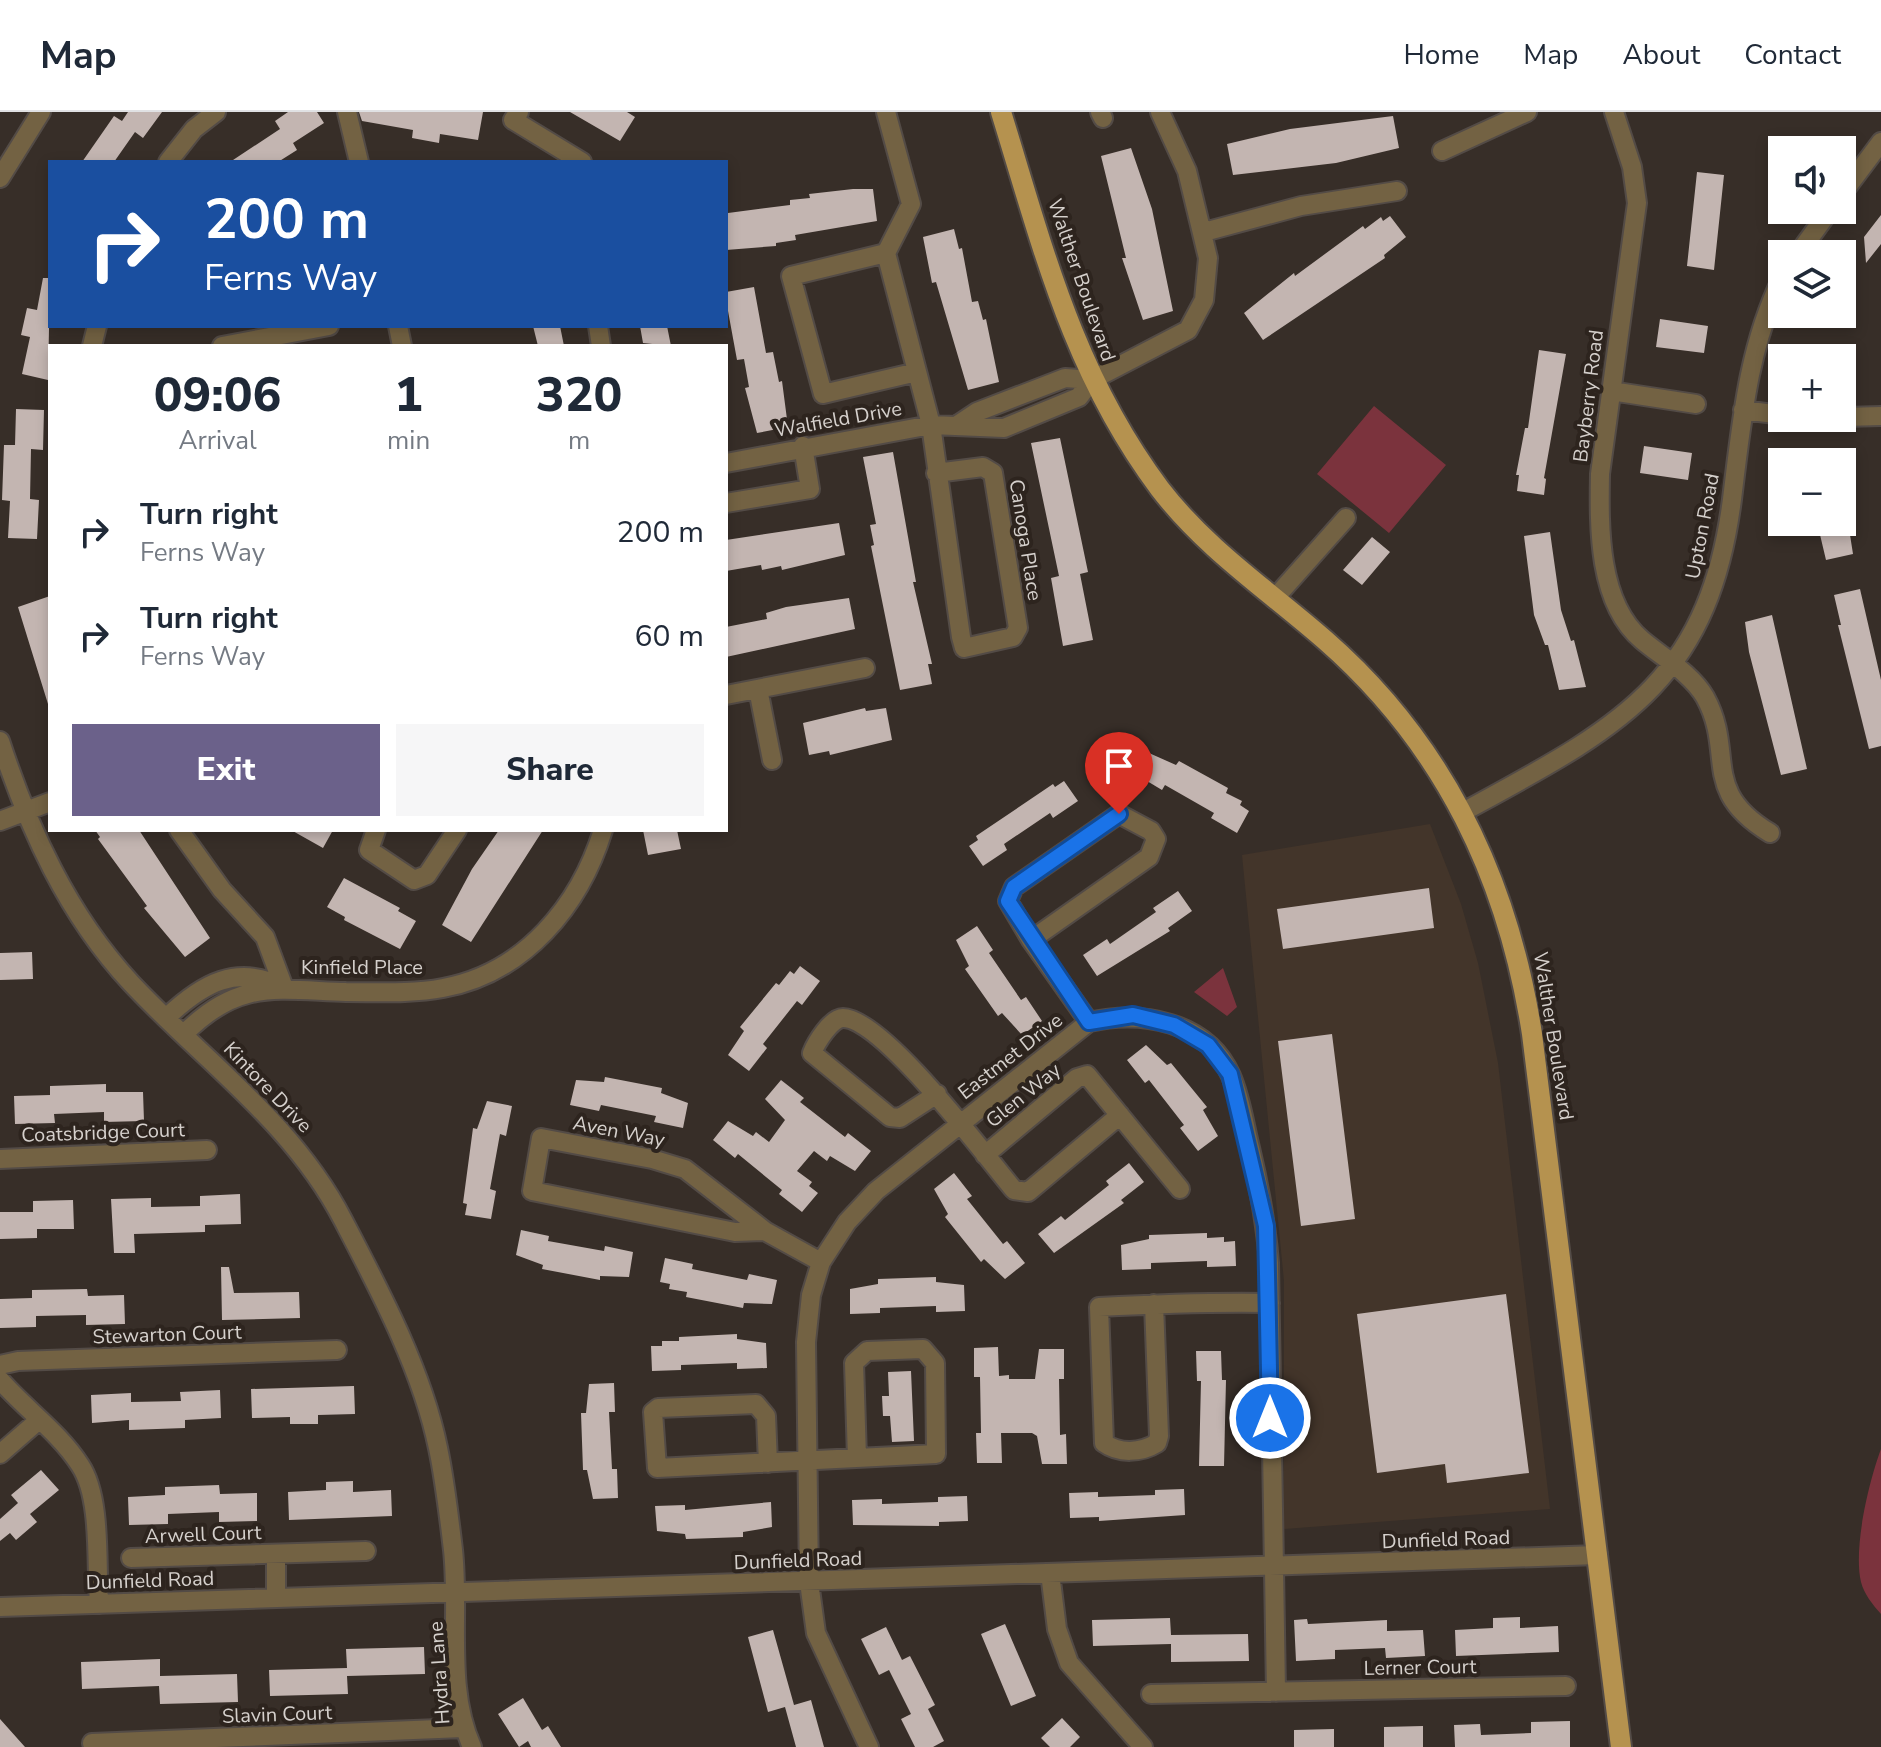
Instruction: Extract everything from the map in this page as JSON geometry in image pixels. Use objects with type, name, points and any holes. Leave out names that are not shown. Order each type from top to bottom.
[{"type":"main road","name":"Walther Boulevard","points":[[1001,112],[1060,299],[1092,380],[1121,432],[1163,493],[1197,531],[1325,641],[1414,736],[1463,812],[1502,900],[1524,981],[1621,1747]]},
{"type":"street","points":[[0,178],[41,112]]},
{"type":"street","points":[[170,160],[194,129],[216,112]]},
{"type":"street","points":[[347,112],[359,160]]},
{"type":"street","points":[[519,112],[513,120],[579,160]]},
{"type":"street","points":[[886,112],[911,204],[886,253],[791,276],[823,394],[917,372]]},
{"type":"street","name":"Walfield Drive","points":[[728,463],[803,446],[931,425],[959,424],[984,430],[1004,428],[1079,397],[1092,380],[1188,330],[1202,308],[1207,288],[1208,258],[1187,171],[1160,112]]},
{"type":"street","points":[[1442,151],[1527,112]]},
{"type":"street","name":"Bayberry Road","points":[[1614,112],[1632,167],[1637,203],[1611,391],[1599,510],[1611,593],[1622,621],[1706,700],[1728,796],[1749,820],[1770,833]]},
{"type":"street","points":[[1856,175],[1881,142]]},
{"type":"street","points":[[1204,232],[1301,206],[1397,191]]},
{"type":"street","name":"Canoga Place","points":[[886,253],[931,425],[936,473],[964,648],[1013,637],[1018,628],[993,473],[983,467],[936,473]]},
{"type":"street","name":"Upton Road","points":[[1463,812],[1599,736],[1638,702],[1672,665],[1706,608],[1722,564],[1743,410],[1768,310]]},
{"type":"street","points":[[233,344],[318,328]]},
{"type":"street","points":[[1611,391],[1696,404]]},
{"type":"street","points":[[1743,410],[1768,413]]},
{"type":"street","points":[[1856,421],[1880,423]]},
{"type":"street","points":[[728,503],[810,489],[803,446]]},
{"type":"street","points":[[1274,599],[1346,518]]},
{"type":"street","points":[[728,695],[865,668]]},
{"type":"street","points":[[758,689],[772,760]]},
{"type":"street","name":"Kintore Drive","points":[[0,741],[35,838],[78,915],[131,983],[288,1135],[343,1219],[416,1378],[438,1446],[457,1594]]},
{"type":"street","points":[[0,821],[48,803]]},
{"type":"street","points":[[1031,940],[1149,857],[1156,848],[1151,831],[1119,814],[1014,887],[1008,901],[1031,940],[1089,1022]]},
{"type":"street","points":[[180,832],[222,890],[265,937],[284,988]]},
{"type":"street","points":[[375,832],[369,850],[414,880],[427,875],[456,832]]},
{"type":"street","name":"Kinfield Place","points":[[184,1034],[204,1013],[223,1001],[284,988],[358,992],[444,988],[504,965],[538,939],[574,897],[602,832]]},
{"type":"street","name":"Kinfield Place","points":[[167,1017],[200,989],[230,978],[264,977],[284,988]]},
{"type":"street","name":"Eastmet Drive","points":[[869,1747],[816,1633],[809,1582],[806,1342],[811,1295],[821,1262],[864,1202],[1089,1022],[1133,1015],[1174,1025],[1198,1036],[1223,1061],[1237,1093],[1263,1204],[1270,1303],[1273,1566]]},
{"type":"street","name":"Glen Way","points":[[937,1094],[900,1118],[890,1117],[812,1053],[835,1021],[855,1021],[909,1065],[937,1094],[962,1121],[1014,1190],[1028,1192],[1120,1115]]},
{"type":"street","name":"Glen Way","points":[[985,1155],[1077,1078],[1087,1075],[1180,1189]]},
{"type":"street","name":"Aven Way","points":[[765,1231],[735,1232],[532,1191],[541,1138],[685,1169],[765,1231],[821,1262]]},
{"type":"street","name":"Coatsbridge Court","points":[[0,1159],[207,1150]]},
{"type":"street","points":[[1154,1304],[1159,1436],[1157,1443],[1150,1447],[1119,1450],[1104,1443],[1099,1307],[1154,1304],[1270,1303]]},
{"type":"street","points":[[768,1463],[766,1416],[756,1404],[658,1408],[653,1412],[657,1468],[806,1462],[936,1454],[935,1363],[923,1349],[867,1351],[854,1363],[857,1458]]},
{"type":"street","name":"Stewarton Court","points":[[0,1365],[18,1361],[337,1350]]},
{"type":"street","points":[[0,1380],[65,1446],[86,1476],[93,1509],[99,1604]]},
{"type":"street","points":[[0,1454],[39,1420]]},
{"type":"street","name":"Arwell Court","points":[[131,1558],[366,1551]]},
{"type":"street","name":"Arwell Court","points":[[276,1554],[276,1596]]},
{"type":"street","name":"Dunfield Road","points":[[0,1607],[1598,1555]]},
{"type":"street","points":[[1273,1566],[1276,1692]]},
{"type":"street","points":[[1050,1573],[1057,1629],[1069,1663],[1143,1747]]},
{"type":"street","name":"Hydra Lane","points":[[457,1594],[463,1728],[472,1747]]},
{"type":"street","name":"Lerner Court","points":[[1151,1694],[1566,1686]]},
{"type":"street","name":"Slavin Court","points":[[92,1743],[463,1728]]},
{"type":"shaded area","points":[[1374,406],[1446,465],[1389,533],[1317,474]]},
{"type":"shaded area","points":[[1430,824],[1461,904],[1478,963],[1498,1063],[1550,1509],[1284,1529],[1284,1281],[1242,855]]},
{"type":"shaded area","points":[[1223,968],[1237,1007],[1227,1016],[1194,992]]},
{"type":"shaded area","points":[[1881,1449],[1881,1614],[1862,1586],[1859,1551],[1867,1496]]},
{"type":"building","points":[[128,112],[162,112],[143,138],[135,132],[115,160],[83,160],[114,116],[122,121]]},
{"type":"building","points":[[288,112],[317,112],[324,123],[293,143],[297,150],[281,160],[233,160],[280,129],[275,121]]},
{"type":"building","points":[[359,112],[483,112],[478,140],[440,134],[439,143],[412,138],[413,130],[362,121]]},
{"type":"building","points":[[570,112],[627,112],[635,117],[620,141]]},
{"type":"building","points":[[1393,116],[1399,148],[1336,163],[1233,175],[1227,144],[1290,129]]},
{"type":"building","points":[[1131,148],[1152,209],[1173,311],[1143,320],[1122,258],[1126,258],[1101,156]]},
{"type":"building","points":[[1697,172],[1724,175],[1714,270],[1687,266]]},
{"type":"building","points":[[873,189],[877,221],[795,235],[796,240],[776,243],[776,246],[728,250],[728,213],[790,205],[790,200],[810,198],[809,194]]},
{"type":"building","points":[[1881,215],[1881,244],[1866,263],[1864,237]]},
{"type":"building","points":[[1390,216],[1406,237],[1384,255],[1385,258],[1263,340],[1244,313],[1294,273],[1295,276],[1363,226],[1365,229],[1381,217],[1383,221]]},
{"type":"building","points":[[954,229],[959,249],[962,248],[972,302],[978,301],[983,320],[986,319],[999,382],[968,390],[936,282],[932,283],[923,237]]},
{"type":"building","points":[[43,278],[48,278],[48,380],[22,374],[30,337],[21,335],[27,308],[37,310]]},
{"type":"building","points":[[754,287],[766,353],[773,352],[779,382],[782,381],[788,427],[757,433],[745,388],[749,387],[744,359],[737,360],[728,311],[728,292]]},
{"type":"building","points":[[1660,319],[1708,326],[1704,353],[1656,347]]},
{"type":"building","points":[[534,328],[560,328],[564,344],[538,344]]},
{"type":"building","points":[[640,328],[667,328],[671,344],[643,343]]},
{"type":"building","points":[[1539,350],[1566,354],[1544,478],[1544,495],[1517,491],[1519,475],[1516,475],[1525,428],[1528,428]]},
{"type":"building","points":[[16,409],[44,410],[43,450],[31,449],[30,499],[39,500],[37,539],[8,538],[10,501],[2,500],[4,445],[15,445]]},
{"type":"building","points":[[1060,438],[1088,572],[1080,574],[1093,640],[1063,646],[1051,578],[1059,576],[1031,443]]},
{"type":"building","points":[[1644,446],[1692,453],[1688,480],[1640,473]]},
{"type":"building","points":[[893,452],[916,582],[913,582],[932,664],[928,664],[932,684],[900,690],[871,546],[874,545],[870,525],[876,524],[863,457]]},
{"type":"building","points":[[839,523],[845,555],[782,570],[781,566],[762,570],[761,565],[728,571],[728,540]]},
{"type":"building","points":[[1550,532],[1561,610],[1571,641],[1574,640],[1586,687],[1559,690],[1548,645],[1545,645],[1534,615],[1524,536]]},
{"type":"building","points":[[1820,536],[1850,536],[1853,554],[1826,560]]},
{"type":"building","points":[[1372,537],[1390,552],[1362,585],[1343,570]]},
{"type":"building","points":[[1860,589],[1881,680],[1881,746],[1869,749],[1838,625],[1841,625],[1834,595]]},
{"type":"building","points":[[48,597],[48,704],[18,607]]},
{"type":"building","points":[[849,598],[855,629],[728,657],[728,627],[767,619],[766,613]]},
{"type":"building","points":[[1772,615],[1807,769],[1781,775],[1749,652],[1745,622]]},
{"type":"building","points":[[865,708],[866,711],[886,708],[892,740],[830,755],[829,751],[809,755],[803,723]]},
{"type":"building","points":[[1149,753],[1176,765],[1179,761],[1228,788],[1226,793],[1242,801],[1240,805],[1249,811],[1237,833],[1211,818],[1214,813],[1165,785],[1162,790],[1137,775]]},
{"type":"building","points":[[1064,781],[1078,801],[1053,818],[1050,813],[1004,844],[1007,850],[983,866],[969,846],[978,840],[976,836],[1053,784],[1055,787]]},
{"type":"building","points":[[96,832],[140,832],[210,938],[185,957],[144,908],[147,906],[98,839]]},
{"type":"building","points":[[295,832],[332,832],[323,848]]},
{"type":"building","points":[[498,832],[542,832],[471,942],[442,925],[472,869]]},
{"type":"building","points":[[643,832],[677,832],[681,849],[648,855]]},
{"type":"building","points":[[344,878],[400,908],[398,911],[416,921],[400,949],[344,920],[345,917],[327,907]]},
{"type":"building","points":[[1429,888],[1434,928],[1283,949],[1277,909]]},
{"type":"building","points":[[1178,891],[1192,911],[1168,928],[1170,931],[1097,976],[1083,955],[1107,939],[1110,944],[1156,912],[1153,908]]},
{"type":"building","points":[[977,926],[993,950],[989,953],[1021,1000],[1026,997],[1042,1021],[1022,1035],[1002,1013],[998,1016],[965,969],[969,966],[956,940]]},
{"type":"building","points":[[32,952],[33,979],[0,980],[0,953]]},
{"type":"building","points":[[800,966],[820,981],[802,1005],[797,1001],[763,1044],[767,1048],[749,1071],[728,1055],[744,1031],[740,1027],[776,983],[779,985],[790,971],[794,974]]},
{"type":"building","points":[[1332,1034],[1355,1219],[1301,1226],[1278,1041]]},
{"type":"building","points":[[1146,1045],[1167,1065],[1171,1063],[1207,1107],[1203,1110],[1218,1136],[1198,1151],[1180,1128],[1184,1125],[1149,1080],[1145,1083],[1127,1060]]},
{"type":"building","points":[[605,1077],[662,1088],[661,1093],[688,1103],[683,1128],[654,1122],[656,1116],[601,1105],[599,1111],[570,1105],[576,1080],[604,1082]]},
{"type":"building","points":[[781,1080],[804,1098],[800,1102],[845,1137],[848,1133],[871,1151],[855,1171],[830,1156],[827,1161],[814,1151],[797,1171],[812,1182],[809,1186],[818,1193],[802,1212],[779,1194],[782,1190],[738,1154],[735,1158],[713,1140],[728,1121],[753,1136],[756,1132],[769,1142],[785,1120],[765,1099]]},
{"type":"building","points":[[106,1084],[106,1092],[143,1092],[144,1121],[104,1122],[104,1112],[54,1114],[55,1123],[15,1124],[14,1096],[50,1095],[50,1086]]},
{"type":"building","points":[[487,1101],[512,1106],[506,1136],[500,1134],[490,1189],[496,1191],[491,1219],[465,1215],[467,1204],[463,1203],[473,1128],[477,1129]]},
{"type":"building","points":[[1129,1163],[1144,1182],[1121,1200],[1124,1203],[1054,1253],[1038,1234],[1061,1216],[1065,1220],[1109,1185],[1106,1181]]},
{"type":"building","points":[[954,1173],[972,1196],[967,1199],[1003,1244],[1007,1241],[1025,1263],[1005,1279],[984,1259],[981,1262],[945,1217],[948,1214],[934,1189]]},
{"type":"building","points":[[240,1194],[241,1224],[205,1225],[205,1232],[134,1234],[135,1253],[114,1253],[111,1199],[151,1198],[151,1207],[200,1206],[200,1196]]},
{"type":"building","points":[[73,1200],[74,1229],[37,1229],[37,1238],[0,1239],[0,1212],[33,1212],[33,1201]]},
{"type":"building","points":[[521,1230],[549,1236],[548,1241],[604,1251],[605,1246],[633,1252],[629,1277],[600,1276],[600,1280],[542,1269],[543,1265],[516,1255]]},
{"type":"building","points":[[1207,1233],[1207,1238],[1224,1237],[1224,1242],[1235,1241],[1236,1266],[1207,1267],[1207,1261],[1151,1263],[1151,1269],[1122,1270],[1121,1245],[1149,1239],[1149,1235]]},
{"type":"building","points":[[665,1258],[693,1264],[692,1269],[747,1280],[749,1274],[777,1280],[772,1304],[744,1303],[743,1308],[686,1297],[687,1292],[669,1289],[670,1284],[660,1282]]},
{"type":"building","points":[[221,1267],[229,1267],[234,1293],[299,1292],[300,1318],[222,1320]]},
{"type":"building","points":[[936,1277],[936,1282],[964,1285],[965,1311],[936,1312],[936,1306],[880,1308],[880,1313],[850,1314],[850,1289],[878,1284],[878,1279]]},
{"type":"building","points":[[87,1289],[88,1296],[124,1295],[125,1324],[86,1325],[86,1315],[36,1316],[36,1327],[0,1328],[0,1299],[32,1298],[32,1290]]},
{"type":"building","points":[[1506,1294],[1529,1473],[1447,1483],[1445,1464],[1377,1473],[1357,1314]]},
{"type":"building","points":[[737,1334],[737,1339],[766,1343],[767,1368],[737,1369],[737,1363],[681,1365],[681,1370],[652,1371],[651,1346],[662,1346],[662,1341],[679,1341],[679,1337]]},
{"type":"building","points":[[998,1347],[999,1376],[1009,1375],[1009,1379],[1035,1379],[1039,1349],[1064,1349],[1064,1379],[1059,1379],[1060,1435],[1066,1434],[1067,1464],[1042,1464],[1037,1436],[1032,1433],[1001,1433],[1002,1463],[977,1463],[976,1433],[981,1433],[980,1377],[974,1377],[974,1348]]},
{"type":"building","points":[[1196,1351],[1221,1351],[1222,1380],[1226,1380],[1224,1466],[1199,1466],[1201,1381],[1197,1381]]},
{"type":"building","points":[[911,1371],[914,1441],[892,1442],[890,1416],[883,1416],[882,1396],[889,1396],[888,1372]]},
{"type":"building","points":[[614,1383],[615,1412],[609,1412],[612,1469],[617,1469],[618,1498],[593,1499],[587,1470],[583,1470],[581,1413],[586,1413],[589,1384]]},
{"type":"building","points":[[354,1386],[355,1414],[318,1415],[318,1424],[290,1424],[290,1417],[252,1418],[251,1389]]},
{"type":"building","points":[[220,1390],[221,1418],[185,1420],[185,1428],[129,1430],[129,1420],[92,1423],[91,1395],[131,1393],[131,1402],[181,1401],[180,1392]]},
{"type":"building","points":[[41,1470],[59,1490],[30,1514],[37,1522],[16,1540],[10,1533],[0,1541],[0,1519],[18,1503],[11,1495]]},
{"type":"building","points":[[353,1481],[353,1492],[391,1490],[392,1516],[289,1520],[288,1492],[326,1490],[326,1482]]},
{"type":"building","points":[[219,1485],[220,1494],[257,1493],[257,1521],[219,1522],[219,1512],[168,1514],[168,1524],[129,1525],[128,1497],[165,1495],[165,1487]]},
{"type":"building","points":[[1184,1489],[1185,1515],[1099,1521],[1099,1517],[1070,1518],[1069,1493],[1098,1492],[1098,1497],[1155,1495],[1155,1490]]},
{"type":"building","points":[[967,1496],[968,1521],[939,1522],[939,1526],[853,1525],[852,1500],[882,1499],[882,1504],[938,1502],[938,1497]]},
{"type":"building","points":[[771,1502],[772,1527],[743,1532],[743,1537],[686,1539],[685,1534],[657,1531],[655,1506],[685,1505],[685,1510]]},
{"type":"building","points":[[1520,1617],[1520,1628],[1558,1626],[1559,1652],[1456,1656],[1455,1630],[1493,1628],[1493,1618]]},
{"type":"building","points":[[1170,1618],[1171,1635],[1248,1634],[1249,1661],[1171,1662],[1171,1644],[1093,1646],[1092,1620]]},
{"type":"building","points":[[1307,1619],[1308,1624],[1387,1620],[1387,1631],[1423,1630],[1425,1656],[1386,1658],[1385,1648],[1335,1650],[1335,1659],[1296,1661],[1294,1620]]},
{"type":"building","points":[[1005,1624],[1036,1696],[1011,1706],[981,1634]]},
{"type":"building","points":[[886,1627],[902,1660],[910,1656],[935,1705],[928,1709],[944,1741],[933,1747],[915,1747],[901,1719],[911,1714],[889,1670],[879,1675],[861,1639]]},
{"type":"building","points":[[773,1630],[794,1705],[811,1700],[824,1747],[796,1747],[785,1707],[768,1712],[748,1637]]},
{"type":"building","points":[[424,1647],[425,1674],[347,1676],[348,1694],[270,1696],[269,1670],[347,1668],[346,1649]]},
{"type":"building","points":[[160,1659],[160,1676],[237,1674],[238,1702],[160,1704],[159,1686],[82,1689],[81,1662]]},
{"type":"building","points":[[523,1698],[542,1730],[548,1726],[561,1747],[531,1747],[528,1741],[519,1747],[498,1714]]},
{"type":"building","points":[[1062,1718],[1080,1737],[1070,1747],[1050,1747],[1041,1738]]},
{"type":"building","points":[[0,1719],[25,1747],[0,1747]]},
{"type":"building","points":[[1570,1721],[1570,1747],[1455,1747],[1454,1725],[1480,1724],[1481,1735],[1531,1733],[1531,1722]]},
{"type":"building","points":[[1423,1726],[1423,1747],[1384,1747],[1384,1727]]},
{"type":"building","points":[[1334,1729],[1334,1747],[1294,1747],[1294,1730]]},
{"type":"route","points":[[1119,814],[1014,887],[1008,901],[1031,940],[1089,1022],[1133,1015],[1174,1025],[1198,1036],[1223,1061],[1230,1074],[1237,1093],[1266,1226],[1270,1418]]}]
